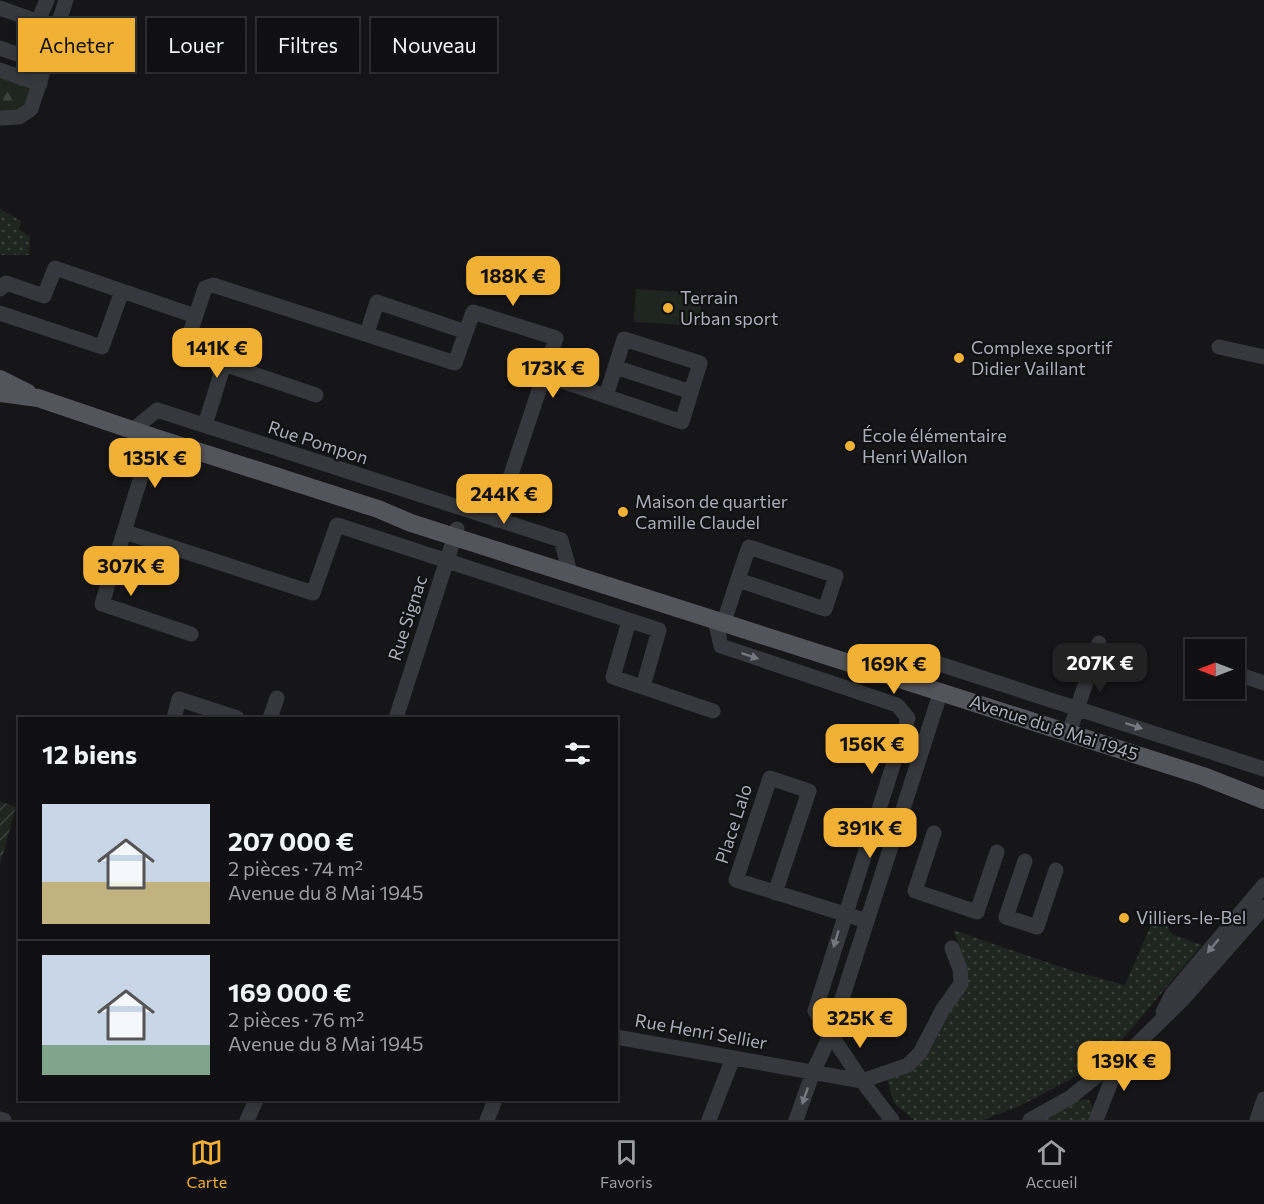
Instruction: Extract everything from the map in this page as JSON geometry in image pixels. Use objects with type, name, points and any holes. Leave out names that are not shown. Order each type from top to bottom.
[{"type":"main road","name":"Avenue du 8 Mai 1945","points":[[0,379],[38,398],[153,437],[456,533],[502,543],[535,560],[570,572],[1203,776],[1264,800]]},
{"type":"main road","name":"Avenue du 8 Mai 1945","points":[[0,393],[38,398]]},
{"type":"street","points":[[40,18],[47,0]]},
{"type":"street","points":[[0,118],[27,114],[40,84],[66,0]]},
{"type":"street","points":[[0,8],[28,18]]},
{"type":"street","points":[[0,48],[18,54]]},
{"type":"street","points":[[0,70],[40,84]]},
{"type":"street","points":[[0,289],[6,283],[44,296],[55,268],[195,316]]},
{"type":"street","points":[[316,395],[188,352],[186,345],[205,288],[213,285],[455,363],[473,312],[556,338],[496,520]]},
{"type":"street","points":[[0,313],[102,347],[122,291]]},
{"type":"street","points":[[367,333],[377,302],[466,332]]},
{"type":"street","points":[[544,375],[682,422],[700,363],[624,339],[606,396]]},
{"type":"street","points":[[1219,347],[1264,357]]},
{"type":"street","points":[[205,425],[224,364]]},
{"type":"street","points":[[615,367],[691,392]]},
{"type":"street","name":"Rue Pompon","points":[[134,429],[157,410],[561,540],[570,572]]},
{"type":"street","points":[[153,437],[102,604],[191,634]]},
{"type":"street","points":[[125,532],[313,593],[337,525],[659,630],[643,687]]},
{"type":"street","name":"Rue Signac","points":[[396,717],[456,533]]},
{"type":"street","points":[[738,580],[825,609],[836,576],[749,547],[738,580],[720,620],[721,646],[897,705],[908,718],[815,1011],[862,1082],[892,1120]]},
{"type":"street","points":[[629,621],[613,677],[713,711]]},
{"type":"street","points":[[1069,733],[1099,643]]},
{"type":"street","points":[[907,680],[927,660],[1264,769]]},
{"type":"street","points":[[1245,677],[1264,683]]},
{"type":"street","points":[[796,1120],[813,1072],[830,1036],[940,691]]},
{"type":"street","points":[[270,717],[277,698]]},
{"type":"street","points":[[174,717],[179,699],[234,717]]},
{"type":"street","name":"Place Lalo","points":[[775,893],[808,791],[770,778],[736,880],[775,893],[867,921]]},
{"type":"street","points":[[934,833],[915,891],[977,912],[997,852]]},
{"type":"street","points":[[1025,861],[1006,917],[1037,927],[1056,870]]},
{"type":"street","points":[[1157,1023],[1172,994],[1264,885]]},
{"type":"street","points":[[1030,1120],[1071,1097],[1128,1053],[1183,999],[1264,907]]},
{"type":"street","points":[[862,1082],[908,1065],[920,1053],[943,1009],[961,984],[960,969],[952,948]]},
{"type":"street","name":"Rue Henri Sellier","points":[[618,1037],[862,1082]]},
{"type":"street","points":[[1096,1120],[1112,1079],[1128,1053]]},
{"type":"street","points":[[709,1120],[733,1058]]},
{"type":"street","points":[[1257,1120],[1264,1099]]},
{"type":"street","points":[[247,1120],[256,1101]]},
{"type":"street","points":[[487,1120],[495,1101]]},
{"type":"green space","points":[[0,72],[30,87],[32,93],[23,110],[0,113]]},
{"type":"green space","points":[[0,209],[21,221],[19,229],[30,237],[29,255],[0,255]]},
{"type":"green space","name":"Terrain Urban sport","points":[[636,289],[702,293],[700,326],[634,322]]},
{"type":"green space","points":[[0,801],[16,807],[0,865]]},
{"type":"green space","points":[[1157,911],[1172,934],[1202,945],[1121,1041],[1082,1073],[1020,1106],[983,1120],[914,1120],[894,1103],[887,1079],[916,1068],[934,1043],[951,1008],[964,960],[953,930],[1073,971],[1125,985]]},
{"type":"green space","points":[[1088,1099],[1093,1107],[1089,1120],[1043,1120],[1076,1101]]},
{"type":"place","name":"Terrain Urban sport","points":[[668,308]]},
{"type":"place","name":"Complexe sportif Didier Vaillant","points":[[959,358]]},
{"type":"place","name":"École élémentaire Henri Wallon","points":[[850,446]]},
{"type":"place","name":"Maison de quartier Camille Claudel","points":[[623,512]]},
{"type":"place","name":"Villiers-le-Bel","points":[[1124,918]]}]
